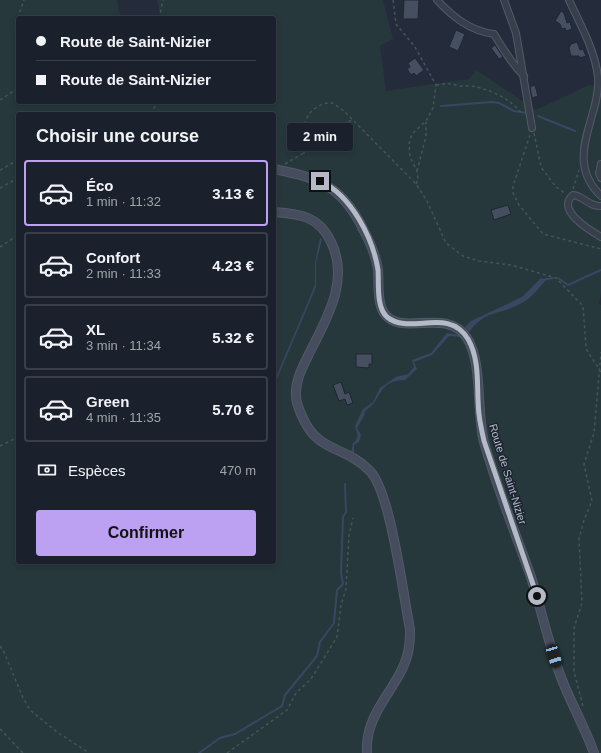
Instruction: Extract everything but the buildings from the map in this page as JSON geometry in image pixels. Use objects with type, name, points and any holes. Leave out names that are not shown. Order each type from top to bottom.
[{"type":"main road","name":"Route de Saint-Nizier","points":[[276,170],[320,181],[334,190],[349,204],[357,216],[373,250],[378,270],[381,307],[387,317],[404,323],[431,322],[450,324],[462,332],[468,340],[474,353],[476,364],[479,414],[484,441],[540,607],[559,672],[594,753]]},
{"type":"main road","points":[[276,212],[304,216],[316,222],[326,230],[336,250],[339,264],[339,280],[334,297],[296,384],[297,403],[306,424],[314,437],[324,444],[353,456],[371,472],[380,489],[388,513],[410,629],[409,648],[403,666],[372,719],[366,744],[367,753]]},
{"type":"street","points":[[437,0],[448,12],[470,28],[480,32],[494,34],[505,49],[514,66],[525,77]]},
{"type":"street","points":[[504,0],[516,32],[525,77],[532,128]]},
{"type":"street","points":[[568,0],[592,53],[598,78],[598,93],[585,141],[584,153],[586,171],[591,185],[601,196]]},
{"type":"street","points":[[601,164],[599,173],[601,178]]},
{"type":"street","points":[[601,206],[587,203],[573,195],[568,203],[573,214],[586,228],[601,237]]},
{"type":"path","points":[[18,16],[24,0]]},
{"type":"path","points":[[161,16],[160,14],[163,0]]},
{"type":"path","points":[[393,0],[396,24],[415,47],[436,85],[433,108],[426,122],[412,134],[409,144],[410,158],[418,179],[416,184]]},
{"type":"path","points":[[436,85],[453,82],[460,86],[481,88],[498,94],[516,106],[524,117]]},
{"type":"path","points":[[0,100],[16,89]]},
{"type":"path","points":[[304,154],[305,123],[307,115],[313,109],[324,104],[332,103],[345,112],[362,131],[388,154],[416,184],[428,201],[446,243],[463,256],[479,261],[511,265],[556,278],[583,306],[586,347],[588,353],[601,373]]},
{"type":"path","points":[[284,164],[304,154],[319,144],[334,126],[353,120]]},
{"type":"path","points":[[416,171],[426,136],[426,122]]},
{"type":"path","points":[[532,128],[537,140],[541,167],[556,187],[571,198],[580,167]]},
{"type":"path","points":[[532,128],[513,186],[513,193],[519,205],[543,234],[601,249]]},
{"type":"path","points":[[0,170],[16,161]]},
{"type":"path","points":[[0,188],[16,179]]},
{"type":"path","points":[[0,247],[16,236]]},
{"type":"path","points":[[578,717],[584,711],[574,672],[574,628],[582,603],[579,539],[584,520],[592,501],[584,464],[594,433],[601,352]]},
{"type":"path","points":[[0,446],[16,438]]},
{"type":"path","points":[[227,753],[288,710],[296,693],[312,679],[337,637],[340,605],[346,589],[349,535],[353,518]]},
{"type":"path","points":[[0,646],[4,652],[23,698],[30,710],[57,732],[89,753]]},
{"type":"path","points":[[0,729],[23,753]]},
{"type":"shaded area","points":[[0,0],[117,0],[119,12],[122,16],[16,16],[16,104],[276,104],[276,16],[161,16],[157,0],[383,0],[393,39],[380,46],[386,91],[469,79],[476,70],[536,110],[589,85],[601,88],[601,293],[599,304],[601,305],[601,753],[0,753]]},
{"type":"water","points":[[320,238],[322,239],[316,263],[316,287],[276,381],[276,377],[315,285],[315,263]]},
{"type":"water","points":[[541,278],[546,280],[534,294],[524,302],[487,316],[475,325],[469,332],[465,327],[471,321],[522,297]]},
{"type":"water","points":[[447,333],[461,335],[461,337],[449,336],[432,355],[414,362],[417,369],[405,380],[389,383],[381,391],[371,407],[365,411],[364,416],[357,428],[361,435],[359,442],[354,445],[354,453],[351,453],[353,443],[357,439],[355,426],[363,409],[373,402],[380,388],[396,377],[408,374],[414,367],[412,360],[431,353]]},
{"type":"waterway","points":[[441,106],[492,102],[499,103],[514,111],[527,113]]},
{"type":"waterway","points":[[538,116],[575,131]]},
{"type":"waterway","points":[[558,278],[568,285],[601,270]]},
{"type":"waterway","points":[[542,280],[553,278]]},
{"type":"waterway","points":[[199,753],[220,738],[235,734],[282,706],[285,695],[317,656],[320,642],[334,623],[337,590],[343,584],[341,573],[343,517],[346,512],[345,484]]},
{"type":"route","points":[[320,181],[325,183],[343,198],[357,216],[376,258],[381,307],[387,317],[399,323],[440,322],[450,324],[462,332],[471,344],[476,364],[479,414],[484,441],[537,596]]}]
